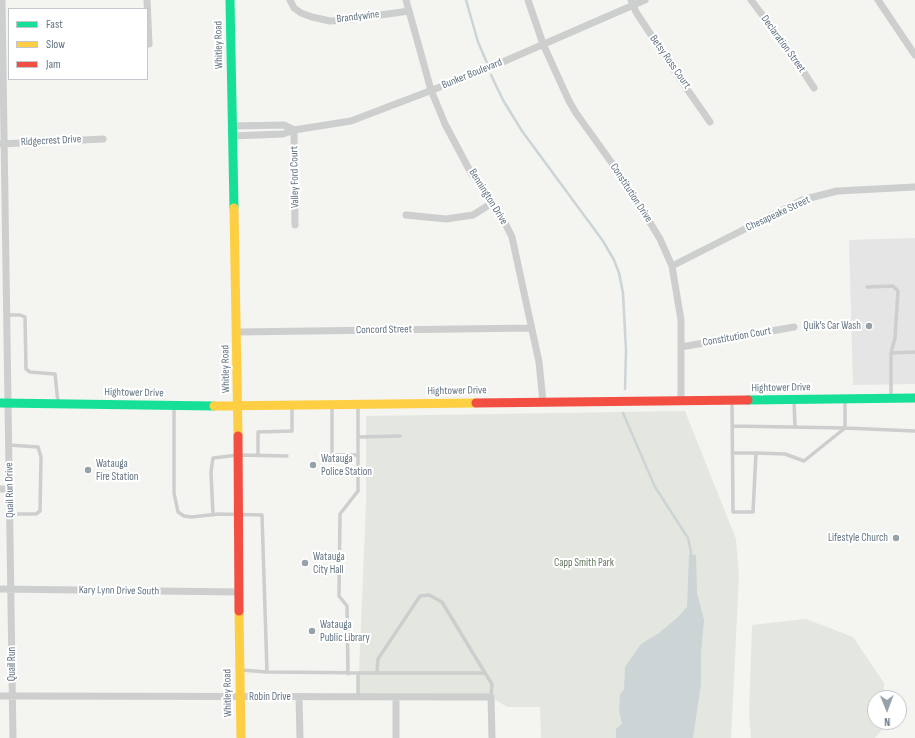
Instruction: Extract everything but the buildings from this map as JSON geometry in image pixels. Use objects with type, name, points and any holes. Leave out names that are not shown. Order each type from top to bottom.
[{"type":"main road","name":"Whitley Road","points":[[230,0],[237,332],[238,592],[241,738]]},
{"type":"main road","name":"Hightower Drive","points":[[5,403],[238,406],[915,398]]},
{"type":"street","points":[[2,0],[3,247]]},
{"type":"street","name":"Brandywine","points":[[290,0],[294,8],[301,13],[330,21],[409,11]]},
{"type":"street","name":"Bennington Drive","points":[[406,0],[431,90],[445,124],[472,173],[512,237],[539,362],[543,402]]},
{"type":"street","name":"Constitution Drive","points":[[528,0],[543,44],[576,113],[624,180],[660,239],[672,266],[679,303],[682,401]]},
{"type":"street","name":"Bunker Boulevard","points":[[232,136],[283,134],[294,130],[351,121],[543,44],[632,3],[645,0]]},
{"type":"street","name":"Declaration Street","points":[[751,0],[794,57],[814,88]]},
{"type":"street","points":[[878,0],[915,55]]},
{"type":"street","name":"Betsy Ross Court","points":[[632,3],[678,76],[710,122]]},
{"type":"street","name":"Bunker Boulevard","points":[[232,126],[284,126],[294,130]]},
{"type":"street","name":"Valley Ford Court","points":[[294,130],[295,225]]},
{"type":"street","name":"Ridgecrest Drive","points":[[3,144],[103,139]]},
{"type":"street","name":"Chesapeake Street","points":[[672,266],[802,200],[837,191],[915,187]]},
{"type":"street","points":[[406,215],[446,219],[473,215],[492,203]]},
{"type":"street","name":"Quail Run Drive","points":[[3,247],[7,315],[4,350],[5,403],[10,445],[12,589]]},
{"type":"street","name":"Constitution Court","points":[[681,348],[794,327]]},
{"type":"street","name":"Concord Street","points":[[237,332],[531,328]]},
{"type":"street","points":[[0,489],[10,489]]},
{"type":"street","name":"Kary Lynn Drive South","points":[[0,589],[238,592]]},
{"type":"street","name":"Quail Run","points":[[12,589],[13,738]]},
{"type":"street","name":"Robin Drive","points":[[0,696],[492,697]]},
{"type":"street","points":[[299,697],[300,738]]},
{"type":"street","points":[[492,697],[492,738]]},
{"type":"street","points":[[396,698],[396,738]]},
{"type":"lane","points":[[867,287],[893,286],[898,291],[896,338],[891,353],[892,398]]},
{"type":"lane","points":[[7,315],[20,315],[25,317],[24,365],[30,372],[55,374],[58,404]]},
{"type":"lane","points":[[891,353],[915,352]]},
{"type":"lane","points":[[794,399],[795,427]]},
{"type":"lane","points":[[845,399],[845,428]]},
{"type":"lane","points":[[732,400],[733,512],[753,512],[756,453]]},
{"type":"lane","points":[[174,405],[174,493],[178,512],[184,516],[200,517],[213,515],[262,515],[267,672]]},
{"type":"lane","points":[[258,456],[258,432],[292,431],[292,405]]},
{"type":"lane","points":[[332,405],[332,455],[358,455]]},
{"type":"lane","points":[[348,674],[347,606],[339,596],[340,514],[358,491],[358,405]]},
{"type":"lane","points":[[732,426],[915,431]]},
{"type":"lane","points":[[732,453],[785,454],[804,461],[845,428]]},
{"type":"lane","points":[[358,437],[400,436]]},
{"type":"lane","points":[[10,445],[38,447],[41,457],[40,511],[36,514],[10,514]]},
{"type":"lane","points":[[213,515],[212,461],[218,457],[238,455],[287,456]]},
{"type":"lane","points":[[378,673],[378,659],[420,596],[429,595],[442,602],[492,684],[492,697]]},
{"type":"lane","points":[[240,670],[348,674],[485,673]]},
{"type":"lane","points":[[358,674],[358,697]]},
{"type":"shaded area","points":[[915,238],[915,384],[853,385],[849,240]]},
{"type":"shaded area","points":[[689,554],[696,555],[697,593],[704,620],[701,653],[701,684],[693,738],[616,738],[616,729],[622,724],[619,711],[620,694],[624,690],[625,667],[641,644],[659,633],[677,618],[687,607]]},
{"type":"green space","name":"Capp Smith Park","points":[[685,411],[736,539],[739,575],[731,738],[541,738],[540,707],[507,707],[491,697],[358,697],[366,504],[366,416]]},
{"type":"green space","points":[[806,619],[853,637],[884,683],[884,690],[867,690],[867,730],[882,730],[875,738],[751,738],[749,714],[752,625]]},
{"type":"waterway","points":[[466,0],[478,42],[487,63]]},
{"type":"waterway","points":[[491,75],[503,100],[522,131],[603,241],[614,260],[619,273],[623,293],[626,350],[625,389]]},
{"type":"waterway","points":[[623,413],[655,487],[688,538],[692,557]]},
{"type":"traffic: fast","points":[[230,0],[234,208]]},
{"type":"traffic: fast","points":[[748,400],[915,398]]},
{"type":"traffic: fast","points":[[0,403],[214,406]]},
{"type":"traffic: slow","points":[[234,208],[238,436]]},
{"type":"traffic: slow","points":[[214,406],[476,403]]},
{"type":"traffic: slow","points":[[239,611],[241,738]]},
{"type":"traffic: jam","points":[[476,403],[748,400]]},
{"type":"traffic: jam","points":[[238,436],[239,611]]},
{"type":"place","name":"Quik's Car Wash","points":[[869,326]]},
{"type":"place","name":"Watauga Police Station","points":[[313,465]]},
{"type":"place","name":"Watauga Fire Station","points":[[88,470]]},
{"type":"place","name":"Lifestyle Church","points":[[896,538]]},
{"type":"place","name":"Watauga City Hall","points":[[305,563]]},
{"type":"place","name":"Watauga Public Library","points":[[312,631]]}]
